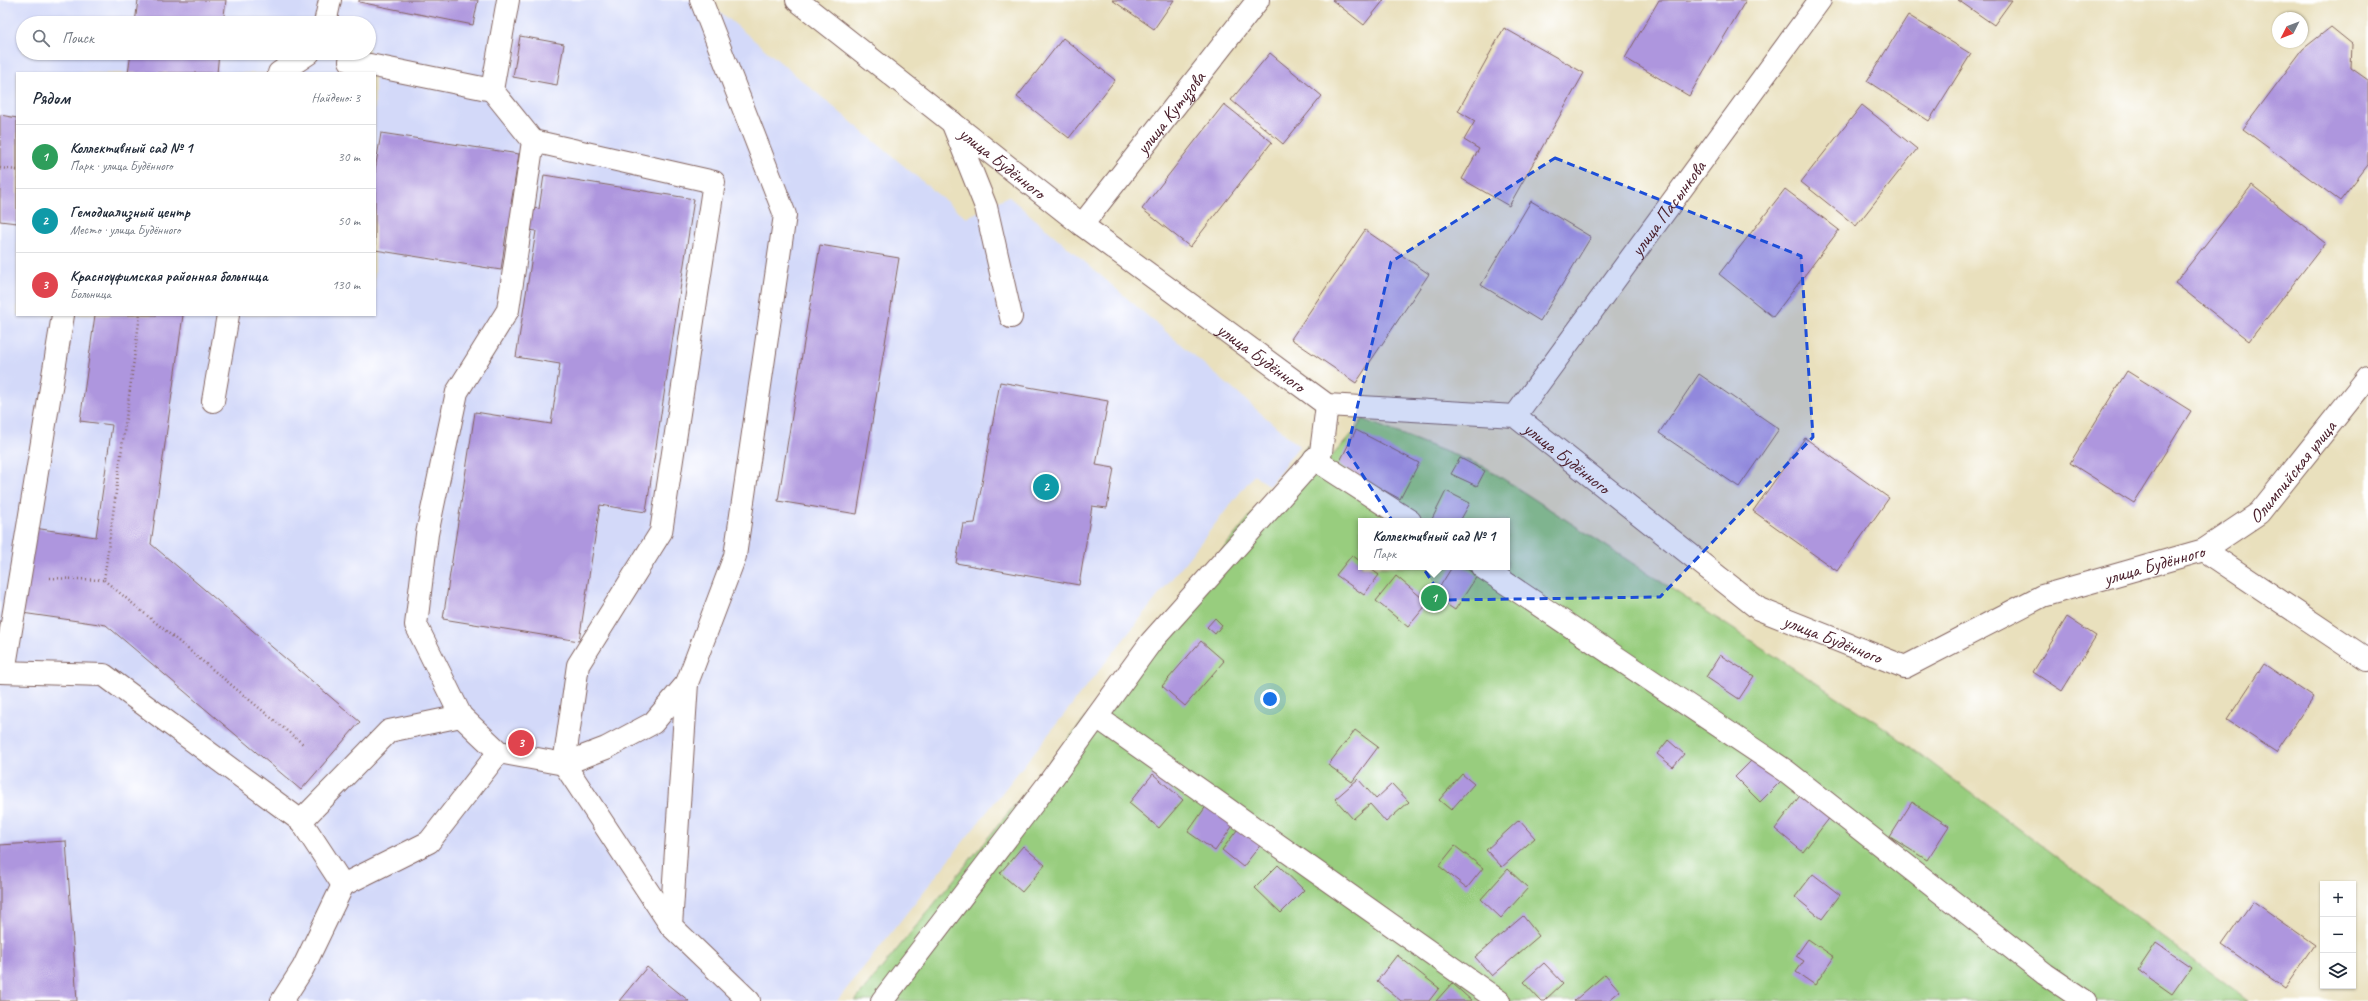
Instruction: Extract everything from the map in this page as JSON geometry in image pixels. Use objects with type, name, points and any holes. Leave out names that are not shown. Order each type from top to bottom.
[{"type":"street","points":[[327,16],[330,0]]},
{"type":"street","points":[[492,90],[508,0]]},
{"type":"street","points":[[672,926],[687,682],[735,556],[785,215],[701,0]]},
{"type":"street","name":"улица Будённого","points":[[797,0],[952,120],[1082,225],[1327,405],[1516,416],[1759,609],[1905,667],[2042,596],[2204,550],[2368,660]]},
{"type":"street","name":"улица Кутузова","points":[[1082,225],[1258,0]]},
{"type":"street","name":"улица Пасынкова","points":[[1516,416],[1820,0]]},
{"type":"street","points":[[280,72],[298,60]]},
{"type":"street","points":[[350,61],[492,90],[533,141],[714,182],[661,532],[578,665],[564,764],[672,926],[749,1001]]},
{"type":"street","points":[[952,120],[986,207],[1011,317]]},
{"type":"street","points":[[533,141],[508,310],[457,392],[427,534],[416,625],[461,716],[499,752],[564,764],[606,748],[653,723],[687,682]]},
{"type":"street","points":[[63,316],[2,672],[104,675],[302,821],[343,885]]},
{"type":"street","points":[[213,401],[228,316]]},
{"type":"street","name":"Олимпийская улица","points":[[2204,550],[2259,513],[2368,377]]},
{"type":"street","points":[[882,1001],[1048,784],[1151,642],[1321,452],[1327,405]]},
{"type":"street","points":[[1314,459],[1405,518]]},
{"type":"street","points":[[1486,570],[1786,771],[2044,974],[2085,1001]]},
{"type":"street","points":[[302,821],[389,731],[461,716]]},
{"type":"street","points":[[1097,716],[1499,1001]]},
{"type":"street","points":[[282,1001],[303,968],[343,885],[429,842],[499,752]]},
{"type":"path","points":[[0,168],[16,170]]},
{"type":"path","points":[[104,580],[140,316]]},
{"type":"path","points":[[41,578],[104,580],[303,744]]},
{"type":"highlighted area","points":[[1555,158],[1801,256],[1813,437],[1660,597],[1444,600],[1347,451],[1391,262]]},
{"type":"shaded area","points":[[0,0],[706,0],[966,218],[1008,196],[1299,446],[1269,486],[1254,475],[837,1001],[0,1001]]},
{"type":"green space","points":[[1362,419],[1485,467],[1885,728],[2248,1001],[855,1001],[1308,445],[1331,457],[1356,430]]},
{"type":"building","points":[[138,0],[226,0],[224,16],[136,16]]},
{"type":"building","points":[[359,0],[478,0],[473,25],[359,2]]},
{"type":"building","points":[[1112,0],[1174,0],[1154,29]]},
{"type":"building","points":[[1332,0],[1384,0],[1364,25]]},
{"type":"building","points":[[1659,0],[1746,0],[1689,96],[1625,58]]},
{"type":"building","points":[[1958,0],[2012,0],[1994,25]]},
{"type":"building","points":[[1908,15],[1971,54],[1929,121],[1867,81]]},
{"type":"building","points":[[2331,27],[2352,44],[2351,68],[2368,80],[2368,165],[2340,201],[2243,129],[2303,49],[2308,48],[2308,45]]},
{"type":"building","points":[[1504,28],[1584,73],[1509,206],[1462,179],[1479,149],[1464,140],[1475,121],[1458,111]]},
{"type":"building","points":[[520,36],[564,44],[557,85],[513,77]]},
{"type":"building","points":[[1063,38],[1115,80],[1069,138],[1017,97]]},
{"type":"building","points":[[1270,53],[1322,96],[1283,144],[1231,100]]},
{"type":"building","points":[[130,60],[218,60],[217,72],[128,72]]},
{"type":"building","points":[[1224,104],[1272,142],[1190,247],[1142,209]]},
{"type":"building","points":[[1862,105],[1917,149],[1856,226],[1801,182]]},
{"type":"building","points":[[0,115],[16,118],[16,223],[0,221]]},
{"type":"building","points":[[381,133],[519,154],[511,204],[539,209],[544,175],[694,199],[646,512],[600,505],[579,641],[443,619],[475,412],[551,424],[560,364],[516,357],[536,231],[507,227],[501,270],[376,250],[376,164]]},
{"type":"building","points":[[2252,185],[2325,243],[2249,341],[2175,283]]},
{"type":"building","points":[[1785,189],[1839,230],[1773,317],[1719,274]]},
{"type":"building","points":[[1531,201],[1591,237],[1540,321],[1481,285]]},
{"type":"building","points":[[1365,230],[1429,274],[1356,383],[1291,339]]},
{"type":"building","points":[[820,245],[899,258],[857,514],[778,501]]},
{"type":"building","points":[[95,316],[183,316],[151,544],[360,722],[301,790],[106,625],[22,613],[34,528],[96,537],[112,425],[80,421]]},
{"type":"building","points":[[2127,371],[2191,411],[2134,503],[2070,463]]},
{"type":"building","points":[[1699,374],[1779,429],[1739,487],[1659,433]]},
{"type":"building","points":[[1000,382],[1108,401],[1096,465],[1114,468],[1107,508],[1092,506],[1079,585],[956,563],[963,524],[975,523]]},
{"type":"building","points":[[1356,430],[1419,463],[1400,499],[1338,465]]},
{"type":"building","points":[[1805,438],[1889,498],[1837,571],[1753,511]]},
{"type":"building","points":[[1460,458],[1485,471],[1477,486],[1451,474]]},
{"type":"building","points":[[1446,491],[1470,503],[1462,518],[1432,518]]},
{"type":"building","points":[[1352,555],[1358,560],[1358,570],[1372,570],[1379,575],[1364,595],[1336,575]]},
{"type":"building","points":[[1450,570],[1468,570],[1477,576],[1455,610],[1434,596]]},
{"type":"building","points":[[1396,576],[1428,603],[1408,627],[1376,601]]},
{"type":"building","points":[[2067,617],[2096,636],[2062,691],[2033,672]]},
{"type":"building","points":[[1215,618],[1222,625],[1215,634],[1207,627]]},
{"type":"building","points":[[1201,641],[1224,661],[1185,706],[1162,686]]},
{"type":"building","points":[[1720,655],[1754,676],[1739,699],[1706,677]]},
{"type":"building","points":[[2264,664],[2313,697],[2276,752],[2227,720]]},
{"type":"building","points":[[1355,730],[1378,747],[1352,782],[1328,765]]},
{"type":"building","points":[[1668,740],[1684,754],[1673,767],[1657,754]]},
{"type":"building","points":[[1756,756],[1781,781],[1760,802],[1735,777]]},
{"type":"building","points":[[1153,774],[1183,800],[1159,828],[1129,803]]},
{"type":"building","points":[[1462,774],[1474,784],[1451,810],[1439,800]]},
{"type":"building","points":[[1358,779],[1376,799],[1392,784],[1409,802],[1386,822],[1370,804],[1353,819],[1335,799]]},
{"type":"building","points":[[1802,793],[1831,816],[1803,852],[1775,829]]},
{"type":"building","points":[[1912,802],[1949,826],[1927,860],[1890,837]]},
{"type":"building","points":[[1207,805],[1234,824],[1215,851],[1188,832]]},
{"type":"building","points":[[1519,820],[1535,838],[1502,867],[1486,850]]},
{"type":"building","points":[[1240,826],[1262,843],[1243,867],[1222,850]]},
{"type":"building","points":[[66,841],[77,1001],[0,1001],[0,845]]},
{"type":"building","points":[[1023,846],[1045,865],[1022,892],[1000,873]]},
{"type":"building","points":[[1455,846],[1483,868],[1467,888],[1439,866]]},
{"type":"building","points":[[1278,865],[1304,890],[1281,913],[1255,888]]},
{"type":"building","points":[[1508,869],[1528,888],[1501,918],[1481,899]]},
{"type":"building","points":[[1813,874],[1840,895],[1822,919],[1795,897]]},
{"type":"building","points":[[2253,901],[2315,945],[2285,988],[2222,945]]},
{"type":"building","points":[[1523,916],[1539,936],[1492,976],[1475,957]]},
{"type":"building","points":[[1808,939],[1834,957],[1815,985],[1796,972],[1804,961],[1796,956]]},
{"type":"building","points":[[2156,943],[2191,967],[2172,994],[2138,970]]},
{"type":"building","points":[[1397,955],[1439,988],[1429,1001],[1401,1001],[1377,981]]},
{"type":"building","points":[[1544,963],[1563,983],[1544,1001],[1541,1001],[1523,982]]},
{"type":"building","points":[[647,967],[689,1001],[619,1001]]},
{"type":"building","points":[[1605,974],[1620,991],[1608,1001],[1574,1001]]},
{"type":"building","points":[[1452,983],[1472,1001],[1436,1001]]},
{"type":"place","name":"Гемодиализный центр","points":[[1046,487]]},
{"type":"place","name":"Коллективный сад № 1","points":[[1434,598]]},
{"type":"place","name":"Красноуфимская районная больница","points":[[521,743]]}]
